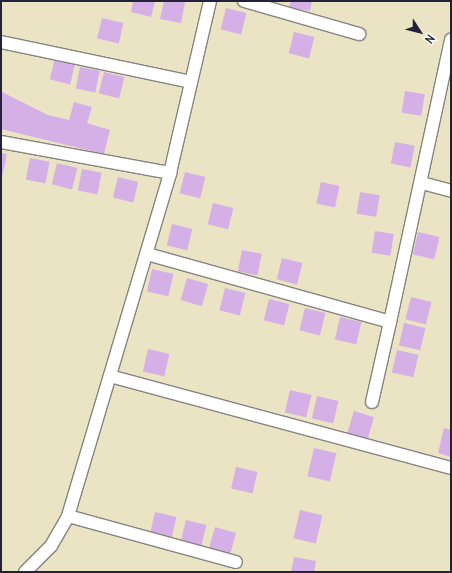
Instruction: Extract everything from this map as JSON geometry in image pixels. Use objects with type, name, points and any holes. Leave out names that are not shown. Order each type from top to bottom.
[{"type":"street","points":[[25,572],[51,546],[68,516],[170,173],[210,1]]},
{"type":"street","points":[[244,1],[359,34]]},
{"type":"street","points":[[372,402],[422,183],[451,38]]},
{"type":"street","points":[[1,42],[191,82]]},
{"type":"street","points":[[1,142],[170,173]]},
{"type":"street","points":[[422,183],[451,191]]},
{"type":"street","points":[[147,254],[390,322]]},
{"type":"street","points":[[110,376],[451,468]]},
{"type":"street","points":[[68,516],[236,562]]},
{"type":"building","points":[[133,1],[155,1],[151,17],[131,12]]},
{"type":"building","points":[[164,1],[185,2],[181,23],[160,19]]},
{"type":"building","points":[[291,1],[312,1],[310,11],[289,7]]},
{"type":"building","points":[[226,8],[246,13],[241,34],[221,29]]},
{"type":"building","points":[[102,18],[123,23],[119,43],[97,38]]},
{"type":"building","points":[[294,32],[314,37],[309,58],[289,53]]},
{"type":"building","points":[[55,58],[75,63],[70,84],[50,79]]},
{"type":"building","points":[[80,67],[100,71],[95,92],[76,89]]},
{"type":"building","points":[[104,72],[124,77],[119,98],[99,93]]},
{"type":"building","points":[[405,91],[425,94],[421,116],[402,113]]},
{"type":"building","points":[[2,92],[48,115],[69,120],[74,102],[92,107],[87,123],[110,130],[104,154],[1,129]]},
{"type":"building","points":[[395,142],[415,146],[410,167],[391,164]]},
{"type":"building","points":[[1,153],[7,154],[2,177],[1,177]]},
{"type":"building","points":[[30,158],[50,162],[45,183],[26,180]]},
{"type":"building","points":[[57,163],[77,168],[72,189],[52,184]]},
{"type":"building","points":[[82,169],[102,173],[97,194],[78,191]]},
{"type":"building","points":[[185,172],[205,177],[200,198],[180,193]]},
{"type":"building","points":[[118,177],[138,182],[133,202],[113,197]]},
{"type":"building","points":[[321,182],[340,186],[335,207],[316,204]]},
{"type":"building","points":[[360,192],[380,195],[376,217],[357,214]]},
{"type":"building","points":[[213,203],[233,208],[228,229],[208,224]]},
{"type":"building","points":[[172,224],[192,229],[187,250],[167,245]]},
{"type":"building","points":[[375,231],[394,234],[390,256],[372,253]]},
{"type":"building","points":[[418,232],[439,237],[434,259],[413,254]]},
{"type":"building","points":[[242,250],[262,254],[257,275],[238,272]]},
{"type":"building","points":[[282,258],[302,263],[297,284],[277,279]]},
{"type":"building","points":[[152,269],[173,274],[168,296],[147,291]]},
{"type":"building","points":[[187,278],[208,284],[202,306],[181,300]]},
{"type":"building","points":[[225,288],[245,293],[240,315],[219,310]]},
{"type":"building","points":[[411,297],[431,302],[426,324],[405,319]]},
{"type":"building","points":[[269,299],[289,304],[284,325],[264,320]]},
{"type":"building","points":[[305,308],[325,313],[320,335],[299,330]]},
{"type":"building","points":[[340,317],[361,322],[356,344],[335,339]]},
{"type":"building","points":[[404,323],[425,328],[420,350],[399,345]]},
{"type":"building","points":[[148,349],[169,354],[164,376],[143,371]]},
{"type":"building","points":[[397,350],[418,355],[413,377],[392,372]]},
{"type":"building","points":[[290,390],[311,395],[306,417],[285,412]]},
{"type":"building","points":[[317,396],[338,401],[333,423],[312,418]]},
{"type":"building","points":[[354,411],[374,417],[367,439],[347,433]]},
{"type":"building","points":[[444,428],[451,430],[451,457],[438,453]]},
{"type":"building","points":[[314,448],[336,453],[330,481],[307,476]]},
{"type":"building","points":[[236,467],[257,472],[252,493],[231,488]]},
{"type":"building","points":[[300,510],[322,515],[316,543],[293,538]]},
{"type":"building","points":[[155,512],[176,517],[171,539],[150,534]]},
{"type":"building","points":[[186,520],[206,525],[201,546],[181,541]]},
{"type":"building","points":[[215,527],[236,533],[230,555],[209,549]]},
{"type":"building","points":[[294,557],[316,561],[314,572],[291,572]]}]
